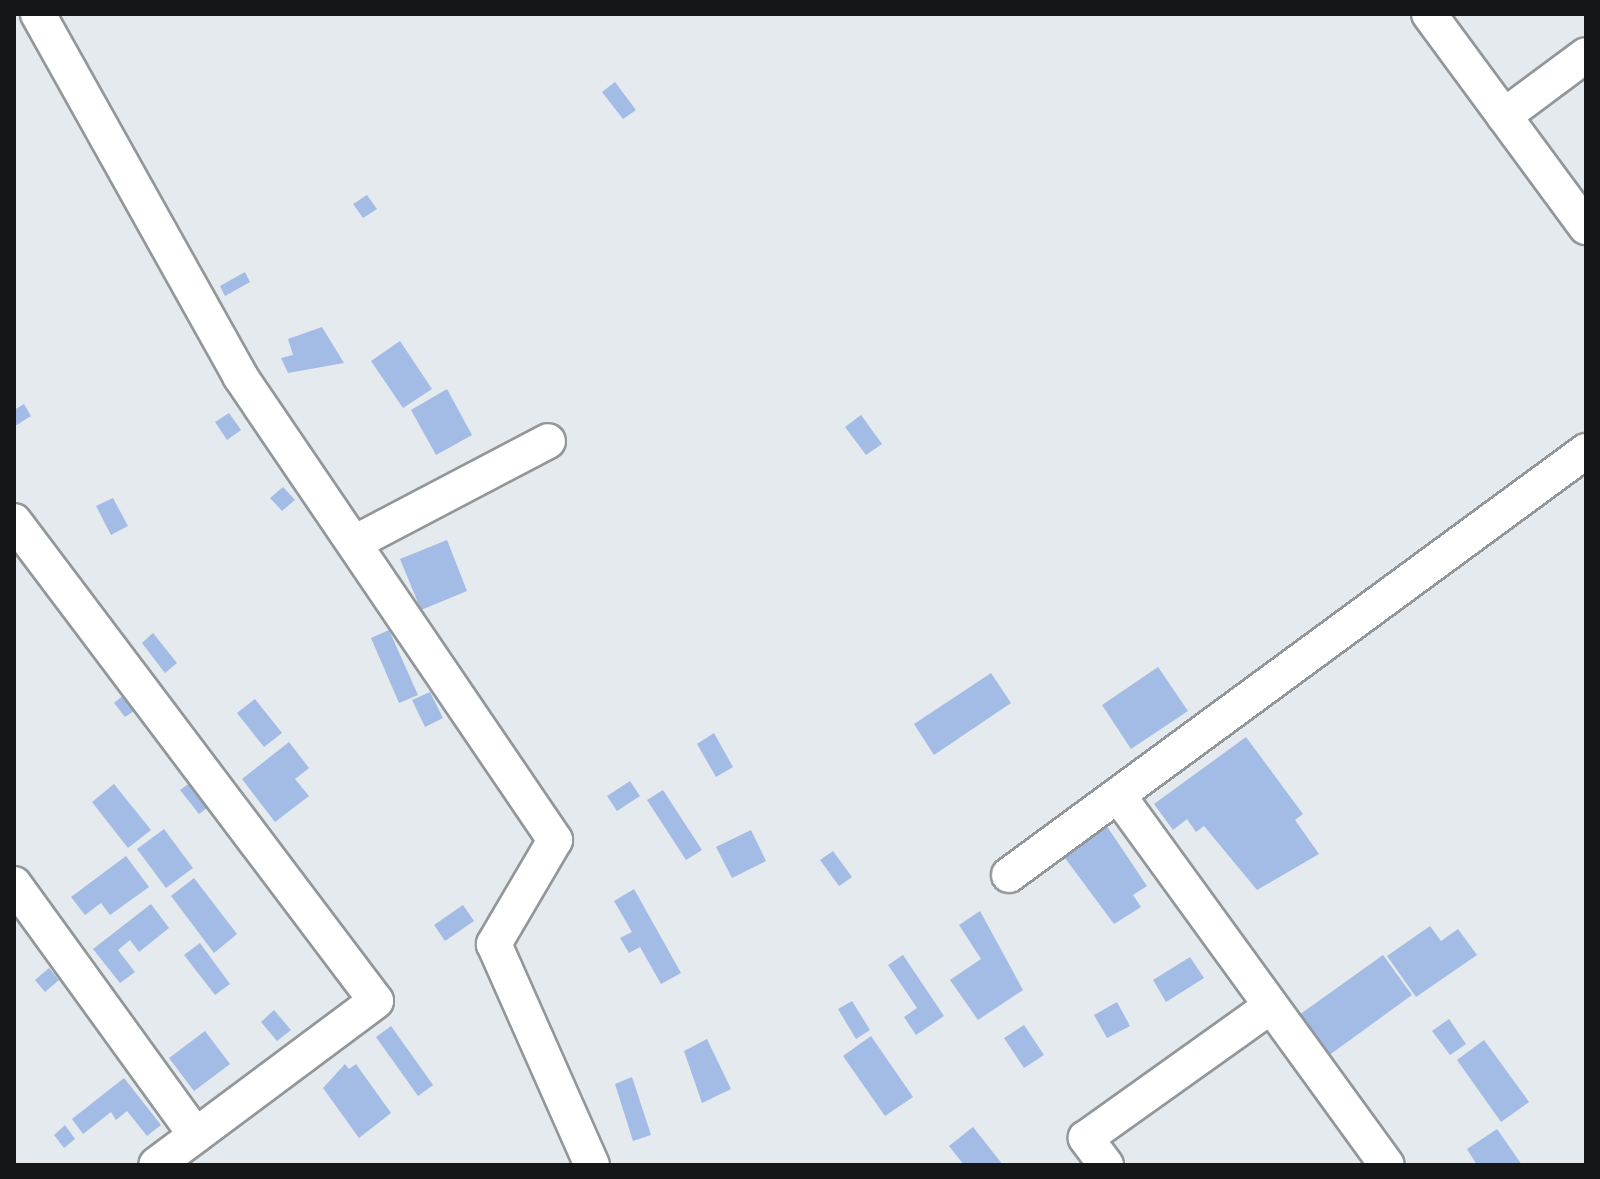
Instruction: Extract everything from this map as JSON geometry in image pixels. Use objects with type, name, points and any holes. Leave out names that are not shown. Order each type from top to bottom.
[{"type":"street","points":[[38,14],[240,376],[555,840],[494,944],[592,1165]]},
{"type":"street","points":[[1429,14],[1586,227]]},
{"type":"street","points":[[1504,116],[1586,55]]},
{"type":"street","points":[[354,543],[548,441]]},
{"type":"street","points":[[1009,875],[1586,451]]},
{"type":"street","points":[[14,521],[376,1001],[156,1165]]},
{"type":"street","points":[[1118,795],[1387,1165]]},
{"type":"street","points":[[14,884],[196,1135]]},
{"type":"street","points":[[1106,1165],[1086,1138],[1271,1006]]},
{"type":"building","points":[[615,82],[636,110],[623,119],[602,92]]},
{"type":"building","points":[[367,195],[377,209],[363,218],[353,204]]},
{"type":"building","points":[[245,272],[250,282],[225,296],[220,286]]},
{"type":"building","points":[[322,327],[344,363],[288,373],[281,358],[293,355],[288,339]]},
{"type":"building","points":[[400,341],[432,389],[403,408],[371,361]]},
{"type":"building","points":[[447,389],[472,435],[436,455],[411,410]]},
{"type":"building","points":[[24,404],[31,416],[15,426],[14,410]]},
{"type":"building","points":[[229,413],[241,430],[227,440],[215,422]]},
{"type":"building","points":[[861,415],[882,444],[866,455],[845,427]]},
{"type":"building","points":[[283,487],[295,500],[282,511],[270,498]]},
{"type":"building","points":[[113,498],[128,526],[111,535],[96,506]]},
{"type":"building","points":[[447,540],[467,591],[421,610],[400,559]]},
{"type":"building","points":[[389,630],[418,695],[399,703],[371,638]]},
{"type":"building","points":[[153,633],[177,663],[165,673],[142,643]]},
{"type":"building","points":[[1158,667],[1188,711],[1131,749],[1102,705]]},
{"type":"building","points":[[991,673],[1011,703],[934,755],[914,724]]},
{"type":"building","points":[[430,692],[443,718],[425,727],[412,700]]},
{"type":"building","points":[[125,694],[137,709],[125,717],[114,703]]},
{"type":"building","points":[[255,699],[282,733],[264,747],[237,713]]},
{"type":"building","points":[[714,733],[733,767],[716,777],[697,744]]},
{"type":"building","points":[[1246,737],[1303,814],[1295,820],[1319,854],[1257,890],[1204,826],[1196,832],[1187,819],[1173,830],[1154,804]]},
{"type":"building","points":[[289,742],[309,768],[295,779],[309,796],[275,822],[242,779]]},
{"type":"building","points":[[630,781],[640,796],[617,811],[607,796]]},
{"type":"building","points":[[191,782],[210,806],[199,814],[180,790]]},
{"type":"building","points":[[114,784],[151,830],[128,848],[92,802]]},
{"type":"building","points":[[663,790],[702,850],[686,860],[647,800]]},
{"type":"building","points":[[1106,825],[1147,886],[1133,895],[1141,907],[1114,924],[1062,854]]},
{"type":"building","points":[[164,829],[193,868],[166,888],[137,849]]},
{"type":"building","points":[[751,830],[766,861],[732,878],[716,847]]},
{"type":"building","points":[[833,851],[852,877],[839,886],[820,860]]},
{"type":"building","points":[[126,856],[149,887],[110,915],[101,903],[85,915],[71,897]]},
{"type":"building","points":[[194,878],[237,934],[214,953],[171,896]]},
{"type":"building","points":[[634,889],[681,973],[661,984],[640,947],[629,953],[620,938],[632,932],[614,901]]},
{"type":"building","points":[[151,904],[169,928],[139,952],[130,940],[118,950],[135,972],[120,983],[93,949]]},
{"type":"building","points":[[463,905],[474,921],[445,941],[434,925]]},
{"type":"building","points":[[980,911],[1023,990],[978,1020],[950,980],[981,959],[959,925]]},
{"type":"building","points":[[1430,926],[1441,941],[1458,929],[1477,955],[1416,997],[1387,956]]},
{"type":"building","points":[[200,943],[230,984],[215,995],[184,955]]},
{"type":"building","points":[[903,955],[944,1016],[916,1035],[904,1017],[917,1008],[888,965]]},
{"type":"building","points":[[1383,955],[1412,995],[1328,1056],[1299,1015]]},
{"type":"building","points":[[1190,957],[1204,978],[1166,1002],[1153,980]]},
{"type":"building","points":[[49,968],[59,980],[45,992],[35,980]]},
{"type":"building","points":[[852,1001],[870,1030],[856,1039],[838,1009]]},
{"type":"building","points":[[1117,1002],[1130,1026],[1107,1038],[1094,1015]]},
{"type":"building","points":[[274,1010],[291,1030],[277,1041],[261,1022]]},
{"type":"building","points":[[1449,1019],[1466,1044],[1450,1055],[1432,1031]]},
{"type":"building","points":[[1024,1025],[1044,1055],[1024,1068],[1004,1038]]},
{"type":"building","points":[[391,1026],[433,1085],[418,1096],[376,1037]]},
{"type":"building","points":[[205,1031],[230,1064],[194,1091],[169,1058]]},
{"type":"building","points":[[871,1036],[913,1097],[885,1116],[843,1056]]},
{"type":"building","points":[[707,1039],[731,1089],[702,1103],[684,1051]]},
{"type":"building","points":[[1484,1040],[1529,1102],[1501,1122],[1457,1060]]},
{"type":"building","points":[[345,1064],[349,1069],[356,1064],[391,1113],[359,1138],[323,1088]]},
{"type":"building","points":[[632,1077],[651,1135],[633,1141],[615,1084]]},
{"type":"building","points":[[124,1078],[161,1125],[147,1136],[127,1111],[116,1120],[111,1112],[83,1134],[72,1119]]},
{"type":"building","points":[[65,1125],[75,1139],[64,1148],[54,1135]]},
{"type":"building","points":[[973,1127],[1003,1165],[964,1165],[949,1146]]},
{"type":"building","points":[[1497,1129],[1522,1165],[1477,1165],[1467,1149]]}]
